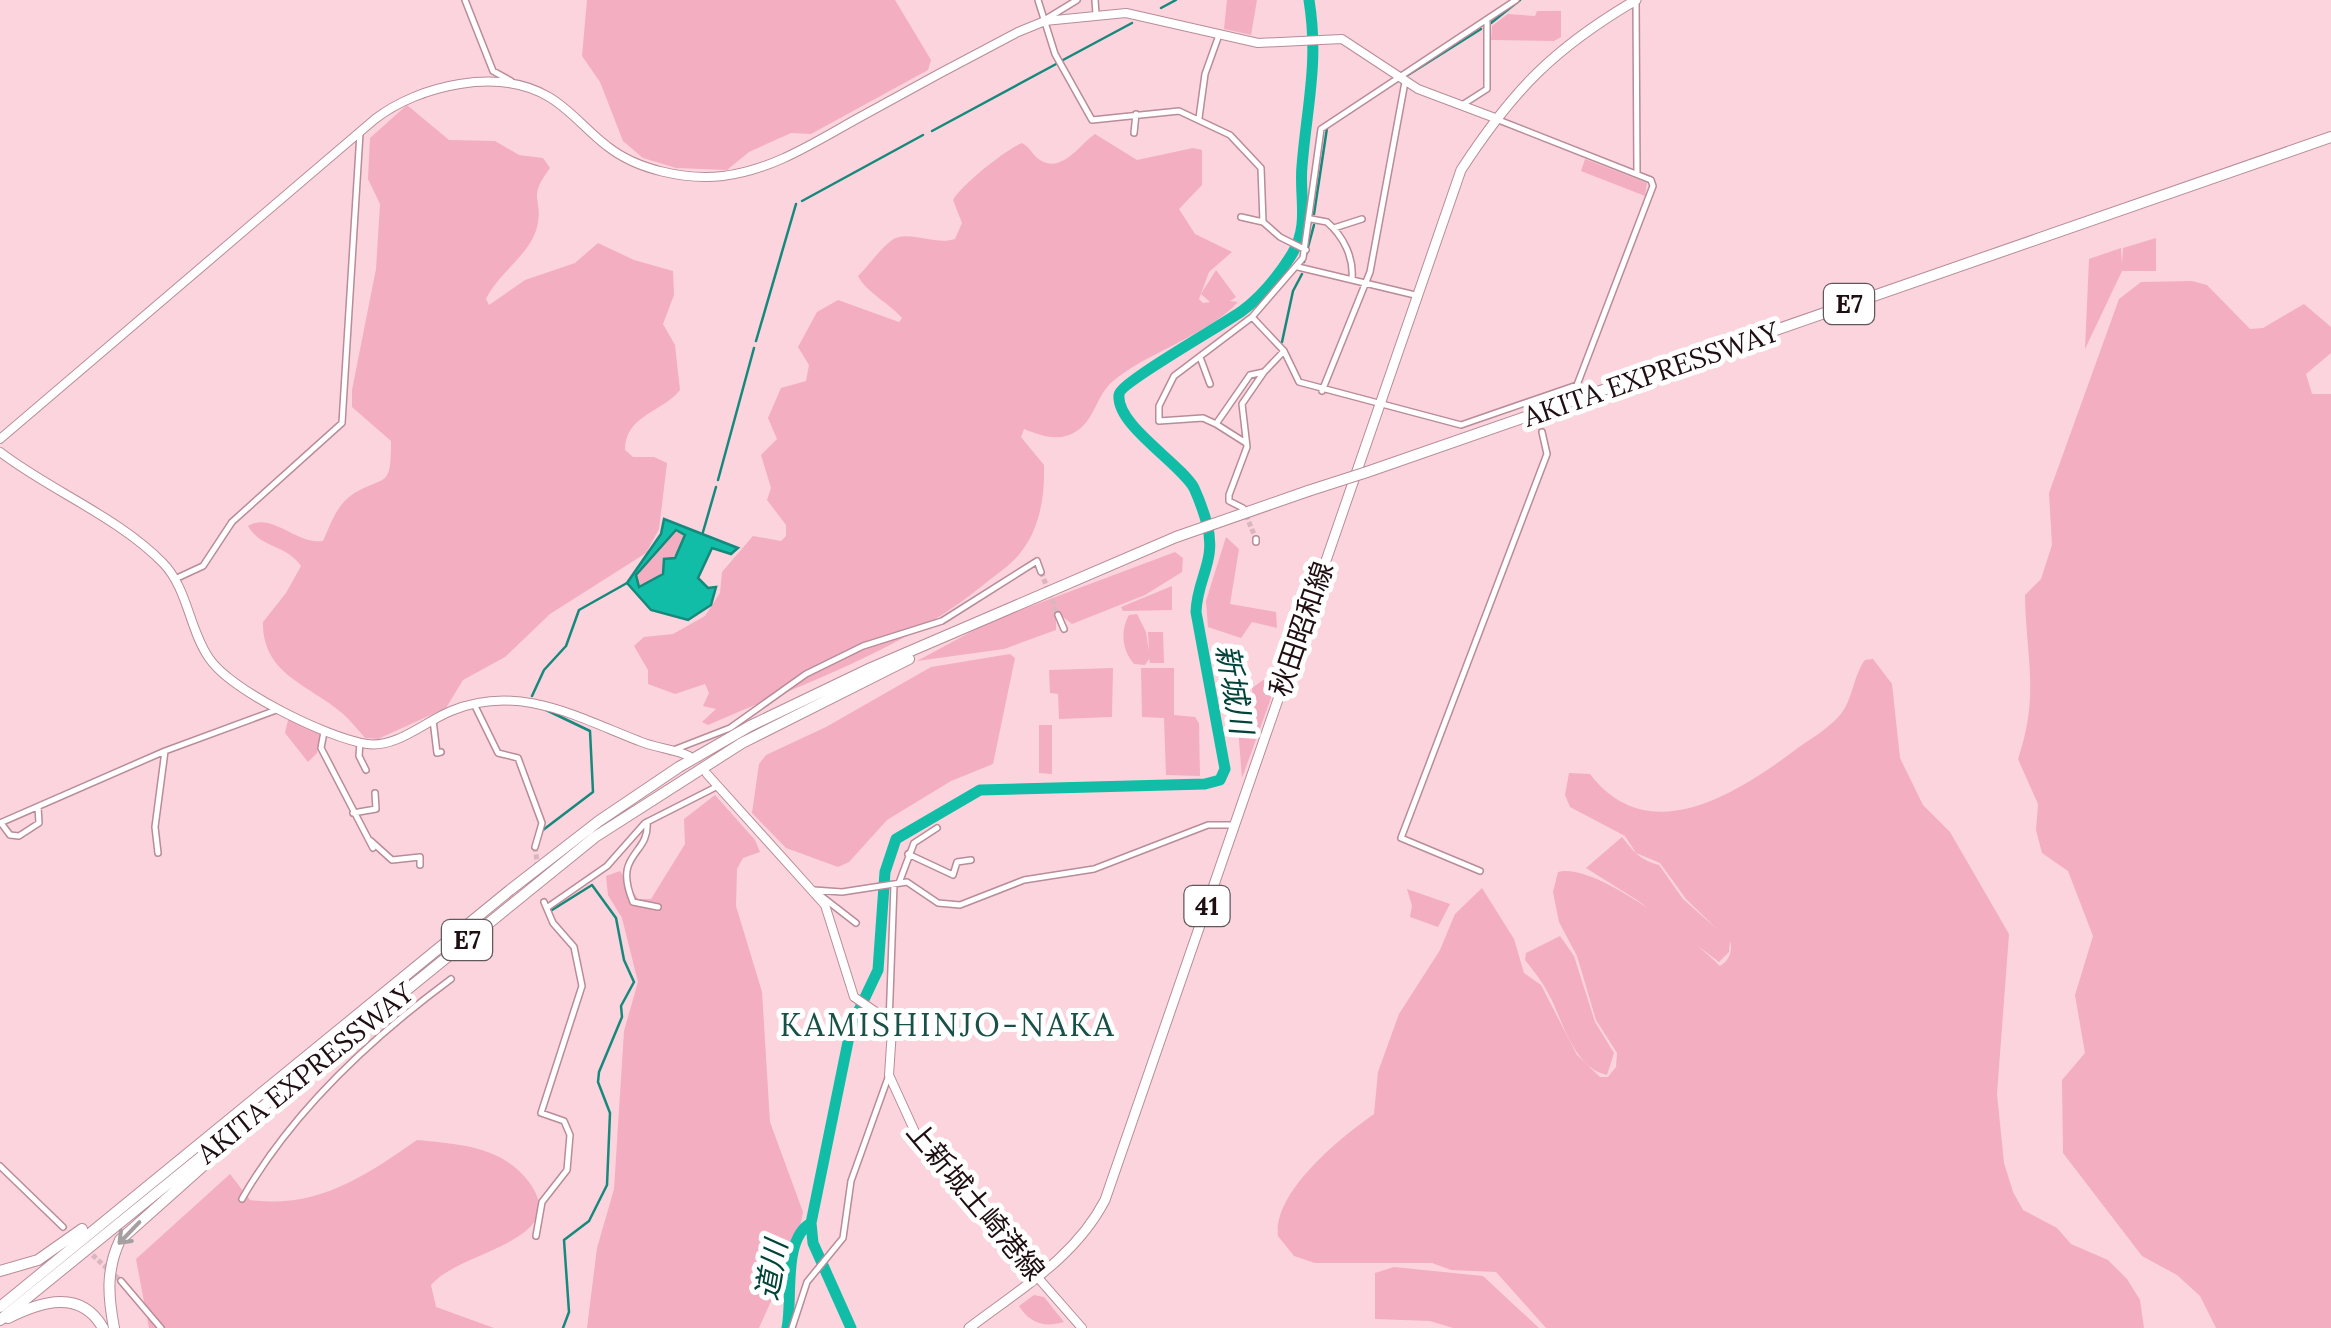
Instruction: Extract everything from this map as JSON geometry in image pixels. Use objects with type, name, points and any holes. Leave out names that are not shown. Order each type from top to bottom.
[{"type":"highway","name":"AKITA EXPRESSWAY","points":[[0,1308],[155,1177],[351,1025],[510,890],[663,778],[800,700],[1227,516],[1367,472],[2331,136]]},
{"type":"highway","name":"AKITA EXPRESSWAY","points":[[0,1321],[108,1229],[306,1075],[595,837],[688,774],[976,623]]},
{"type":"highway","points":[[114,1328],[108,1295],[111,1258],[120,1240],[306,1075]]},
{"type":"highway","points":[[0,1271],[38,1260],[155,1177]]},
{"type":"highway","points":[[0,1321],[51,1301],[72,1302],[88,1310],[103,1328]]},
{"type":"main road","name":"秋田昭和線","points":[[969,1328],[1038,1277],[1084,1235],[1105,1200],[1461,170],[1495,118],[1536,71],[1598,22],[1636,0]]},
{"type":"street","points":[[466,0],[494,71],[501,78],[539,87],[540,92]]},
{"type":"street","points":[[1038,0],[1056,54],[1092,120],[1170,110],[1198,118],[1230,135],[1262,168],[1263,222]]},
{"type":"street","points":[[0,440],[388,109],[424,90],[487,83],[540,92],[568,110],[606,146],[639,165],[688,176],[724,176],[776,163],[1078,0]]},
{"type":"street","points":[[1095,0],[1096,14]]},
{"type":"street","points":[[1246,443],[1203,418],[1159,421],[1159,406],[1174,376],[1252,317],[1298,266],[1311,219],[1321,129],[1516,0]]},
{"type":"street","points":[[1636,0],[1636,174]]},
{"type":"street","points":[[1044,21],[1096,14],[1151,16],[1258,43],[1331,37],[1351,42],[1402,78],[1462,106],[1651,180],[1652,191],[1577,386],[1531,403],[1461,424],[1379,400],[1322,391],[1300,382],[1284,350],[1252,317]]},
{"type":"street","points":[[1462,106],[1487,89],[1487,22]]},
{"type":"street","points":[[1198,118],[1204,74],[1220,32]]},
{"type":"street","points":[[1322,391],[1367,280],[1402,78]]},
{"type":"street","points":[[1134,133],[1136,114]]},
{"type":"street","points":[[175,579],[202,566],[232,522],[342,423],[360,133]]},
{"type":"street","points":[[1242,217],[1263,222],[1304,249]]},
{"type":"street","points":[[1311,219],[1334,228],[1362,219]]},
{"type":"street","points":[[1334,228],[1352,262],[1352,279]]},
{"type":"street","points":[[1298,266],[1367,280],[1415,295]]},
{"type":"street","points":[[1243,508],[1229,501],[1228,495],[1246,443],[1242,404],[1284,350]]},
{"type":"street","points":[[1200,358],[1210,384]]},
{"type":"street","points":[[1216,424],[1250,376],[1264,372]]},
{"type":"street","points":[[1480,871],[1401,838],[1548,454],[1542,432]]},
{"type":"street","points":[[0,452],[154,555],[175,579],[208,656],[219,670],[324,728],[360,742],[386,743],[474,704],[548,704],[668,752],[689,756]]},
{"type":"street","points":[[668,752],[730,728],[806,674],[863,646],[942,621],[1014,572],[1037,561],[1041,572]]},
{"type":"street","points":[[1058,615],[1064,630]]},
{"type":"street","points":[[474,704],[498,753],[518,758],[542,823],[534,848]]},
{"type":"street","points":[[38,807],[40,822],[19,836],[10,835],[0,823],[165,751],[282,708]]},
{"type":"street","points":[[432,720],[437,753],[440,752]]},
{"type":"street","points":[[324,728],[321,748],[373,848]]},
{"type":"street","points":[[360,742],[358,756],[366,770]]},
{"type":"street","points":[[158,853],[155,826],[165,751]]},
{"type":"street","points":[[707,774],[825,905],[854,997],[889,1024]]},
{"type":"street","points":[[536,1236],[542,1202],[567,1170],[570,1134],[564,1121],[541,1112],[582,986],[574,947],[553,922],[546,905],[607,866],[629,836],[647,822],[716,786]]},
{"type":"street","points":[[353,813],[376,810],[376,793]]},
{"type":"street","points":[[360,801],[363,812]]},
{"type":"street","points":[[647,822],[648,830],[626,868],[626,886],[632,902],[658,907]]},
{"type":"street","points":[[814,890],[914,884],[938,903],[960,905],[1024,880],[1094,870],[1208,824],[1234,825]]},
{"type":"street","points":[[889,1024],[889,920],[894,885],[914,843],[938,828]]},
{"type":"street","points":[[368,840],[392,860],[420,857],[420,865]]},
{"type":"street","points":[[908,854],[952,874],[956,862],[972,860]]},
{"type":"street","points":[[814,890],[856,924]]},
{"type":"street","points":[[242,1199],[271,1151],[344,1070],[394,1021],[451,979]]},
{"type":"street","name":"上新城土崎港線","points":[[889,1024],[894,1039],[889,1076],[920,1142],[1082,1328]]},
{"type":"street","points":[[792,1328],[810,1276],[843,1238],[851,1181],[889,1076]]},
{"type":"street","points":[[0,1166],[63,1227]]},
{"type":"street","points":[[121,1282],[161,1328]]},
{"type":"shaded area","points":[[587,0],[895,0],[931,60],[928,70],[811,134],[791,133],[749,152],[727,170],[676,168],[643,158],[623,141],[600,82],[582,56]]},
{"type":"shaded area","points":[[1227,0],[1257,0],[1251,35],[1224,29]]},
{"type":"shaded area","points":[[1537,11],[1561,11],[1561,37],[1554,41],[1491,40],[1492,26],[1508,14],[1535,16]]},
{"type":"shaded area","points":[[407,105],[449,140],[495,141],[519,155],[543,158],[550,168],[537,193],[539,217],[533,237],[491,290],[486,299],[489,305],[525,280],[575,263],[598,243],[634,260],[673,271],[674,295],[663,324],[675,345],[680,390],[638,421],[627,438],[625,450],[633,457],[654,457],[667,463],[659,529],[646,553],[550,614],[505,657],[463,680],[446,708],[378,739],[365,738],[343,714],[290,677],[270,655],[263,622],[301,566],[260,539],[248,526],[266,523],[313,541],[323,541],[342,504],[388,474],[391,441],[352,407],[352,390],[376,269],[380,204],[368,179],[370,138]]},
{"type":"shaded area","points":[[1095,134],[1137,160],[1193,148],[1202,150],[1202,185],[1179,209],[1195,234],[1232,252],[1209,272],[1199,299],[1210,302],[1201,294],[1216,270],[1236,297],[1230,301],[1238,302],[1210,325],[1112,382],[1078,431],[1057,437],[1024,429],[1021,437],[1044,465],[1037,522],[1013,560],[955,606],[853,663],[708,725],[702,722],[716,709],[703,706],[709,693],[705,684],[675,694],[648,684],[648,670],[634,646],[644,637],[673,634],[705,616],[720,593],[722,572],[753,536],[781,541],[786,536],[786,525],[767,500],[771,488],[761,455],[777,439],[768,418],[781,388],[806,381],[809,365],[798,347],[817,312],[838,300],[899,322],[902,318],[858,276],[892,240],[906,236],[955,239],[962,223],[953,200],[995,160],[1022,143],[1040,160],[1056,163]]},
{"type":"shaded area","points":[[1585,159],[1647,183],[1645,196],[1581,171]]},
{"type":"shaded area","points":[[2156,238],[2156,271],[2122,271],[2085,349],[2089,259],[2121,248],[2122,264],[2123,248]]},
{"type":"shaded area","points":[[2192,281],[2207,285],[2250,329],[2263,328],[2304,304],[2331,327],[2331,353],[2306,374],[2312,394],[2331,394],[2331,1328],[2216,1328],[2200,1296],[2177,1275],[2142,1256],[2063,1153],[2062,1080],[2085,1053],[2075,995],[2093,936],[2068,871],[2042,853],[2036,830],[2038,804],[2018,759],[2030,695],[2025,595],[2041,579],[2052,545],[2049,493],[2119,299],[2141,282]]},
{"type":"shaded area","points":[[664,519],[738,548],[731,554],[712,548],[698,578],[708,588],[716,587],[711,605],[688,620],[651,610],[627,583],[661,534]],"holes":[[[676,530],[685,535],[675,558],[664,559],[663,574],[639,587],[636,575]]]},
{"type":"shaded area","points":[[676,530],[685,534],[672,559],[656,578],[639,587],[636,575]]},
{"type":"shaded area","points":[[1226,537],[1239,549],[1230,604],[1276,612],[1277,628],[1252,622],[1241,638],[1208,627],[1206,601]]},
{"type":"shaded area","points":[[1175,552],[1183,558],[1182,572],[1145,595],[1072,624],[1063,617],[1056,621],[1056,630],[1004,649],[917,661],[991,621]]},
{"type":"shaded area","points":[[1172,586],[1172,610],[1123,611],[1121,607]]},
{"type":"shaded area","points":[[1137,614],[1146,632],[1149,652],[1148,632],[1163,632],[1164,663],[1150,663],[1149,659],[1145,665],[1134,664],[1130,659],[1124,627],[1129,615]]},
{"type":"shaded area","points":[[1010,654],[1015,658],[993,764],[951,781],[887,820],[849,862],[838,867],[786,848],[752,813],[759,764],[766,755],[826,727],[931,667]]},
{"type":"shaded area","points":[[1873,659],[1892,684],[1900,758],[1923,805],[1950,832],[2009,934],[1997,1094],[2004,1163],[2013,1192],[2023,1210],[2057,1228],[2071,1244],[2108,1260],[2127,1279],[2140,1300],[2144,1328],[1546,1328],[1496,1272],[1451,1270],[1432,1263],[1315,1263],[1294,1256],[1278,1236],[1286,1202],[1311,1168],[1374,1114],[1378,1072],[1399,1014],[1440,950],[1455,914],[1482,888],[1514,939],[1524,973],[1541,985],[1577,1055],[1600,1077],[1608,1077],[1616,1067],[1617,1053],[1596,1020],[1577,956],[1559,922],[1553,892],[1558,872],[1595,878],[1649,909],[1586,868],[1622,837],[1636,853],[1625,836],[1570,807],[1565,795],[1569,773],[1590,774],[1613,796],[1637,808],[1663,812],[1717,798],[1768,769],[1829,726],[1844,709],[1865,660]],"holes":[[[1636,853],[1660,863],[1686,899],[1718,930],[1683,899],[1659,865]],[[1730,941],[1731,952],[1720,966],[1698,946],[1719,962],[1729,952]]]},
{"type":"shaded area","points":[[1113,668],[1112,717],[1059,719],[1058,694],[1050,693],[1049,670]]},
{"type":"shaded area","points":[[1141,668],[1174,668],[1174,715],[1195,717],[1199,723],[1200,776],[1166,775],[1164,718],[1142,717]]},
{"type":"shaded area","points":[[1273,673],[1279,676],[1242,778],[1236,703],[1254,709],[1252,688]]},
{"type":"shaded area","points":[[289,716],[320,731],[317,753],[308,762],[285,733]]},
{"type":"shaded area","points":[[1039,725],[1052,725],[1052,774],[1039,773]]},
{"type":"shaded area","points":[[715,795],[755,840],[760,852],[743,858],[737,869],[736,906],[762,992],[770,1122],[803,1212],[797,1243],[759,1328],[587,1328],[597,1248],[614,1189],[624,1031],[638,982],[622,918],[608,895],[606,876],[620,871],[638,899],[651,899],[685,844],[684,819]]},
{"type":"shaded area","points":[[1407,889],[1450,904],[1438,927],[1410,917],[1412,906]]},
{"type":"shaded area","points":[[1560,936],[1574,956],[1595,1022],[1614,1053],[1607,1075],[1595,1070],[1577,1052],[1546,989],[1525,960],[1526,953]]},
{"type":"shaded area","points":[[417,1140],[493,1154],[518,1170],[539,1202],[536,1218],[525,1232],[445,1273],[431,1285],[436,1307],[494,1328],[149,1328],[136,1259],[230,1174],[250,1200],[297,1200],[359,1178]]},
{"type":"shaded area","points":[[1394,1267],[1483,1276],[1539,1328],[1453,1328],[1430,1321],[1375,1319],[1375,1273]]},
{"type":"shaded area","points":[[1034,1295],[1044,1297],[1064,1322],[1044,1324],[1028,1317],[1019,1306]]},
{"type":"waterway","points":[[1161,8],[1176,0]]},
{"type":"waterway","name":"新城川","points":[[851,1328],[813,1243],[811,1223],[851,1027],[878,970],[885,872],[896,839],[980,790],[1205,784],[1220,780],[1225,769],[1196,612],[1210,549],[1207,524],[1194,488],[1127,419],[1119,395],[1153,367],[1249,305],[1292,254],[1302,222],[1302,166],[1312,64],[1309,0]]},
{"type":"waterway","points":[[1491,23],[1520,0]]},
{"type":"waterway","points":[[1063,60],[1132,23]]},
{"type":"waterway","points":[[1408,75],[1481,29]]},
{"type":"waterway","points":[[932,131],[1058,63]]},
{"type":"waterway","points":[[1314,214],[1327,128]]},
{"type":"waterway","points":[[802,201],[923,135]]},
{"type":"waterway","points":[[756,341],[796,204]]},
{"type":"waterway","points":[[1304,262],[1314,225]]},
{"type":"waterway","points":[[1282,342],[1293,291],[1302,274]]},
{"type":"waterway","points":[[718,480],[754,348]]},
{"type":"waterway","points":[[703,532],[716,487]]},
{"type":"waterway","points":[[532,696],[544,670],[566,646],[579,610],[627,583]]},
{"type":"waterway","points":[[543,830],[593,792],[590,731],[544,709]]},
{"type":"waterway","points":[[552,910],[592,885],[616,918],[624,960],[634,982],[621,1006],[622,1017],[599,1072],[598,1082],[610,1113],[607,1185],[589,1221],[564,1240],[569,1312],[563,1328]]},
{"type":"waterway","name":"道川","points":[[787,1328],[792,1256],[802,1231],[811,1223]]},
{"type":"tunnel","points":[[1532,406],[1542,432]]},
{"type":"tunnel","points":[[1246,515],[1256,539]]},
{"type":"tunnel","points":[[1041,572],[1058,615]]},
{"type":"tunnel","points":[[535,847],[538,869]]},
{"type":"tunnel","points":[[87,1250],[121,1281]]},
{"type":"district","name":"KAMISHINJO-NAKA","points":[[948,1024]]}]
